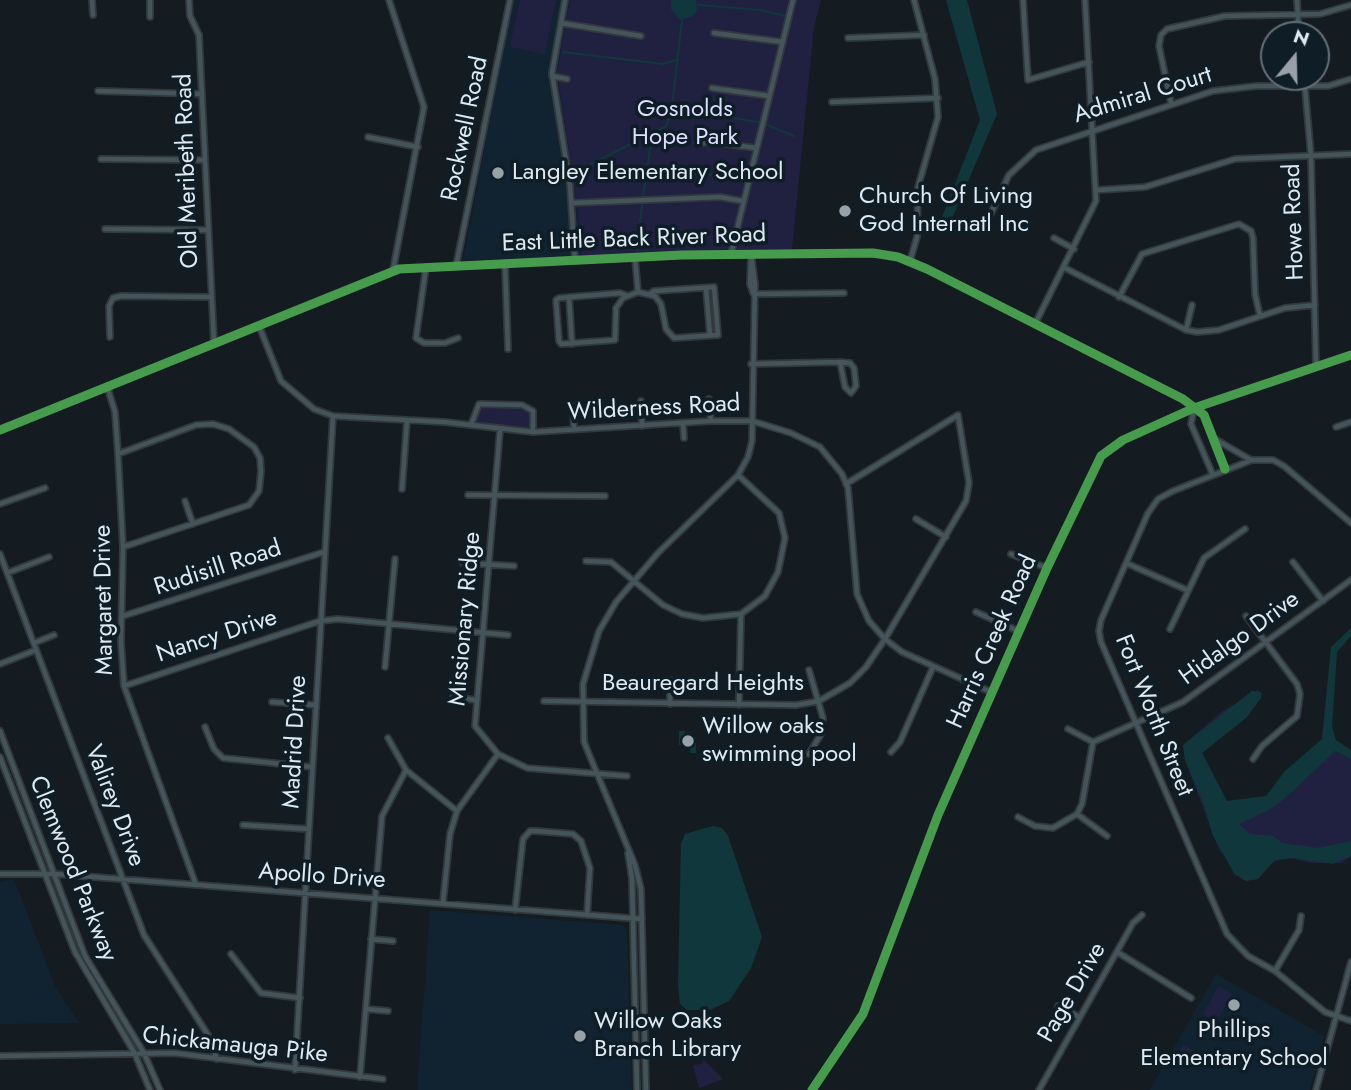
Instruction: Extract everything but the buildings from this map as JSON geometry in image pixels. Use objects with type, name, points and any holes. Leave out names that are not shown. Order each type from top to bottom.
[{"type":"street","points":[[92,0],[93,15]]},
{"type":"street","points":[[149,0],[150,17]]},
{"type":"street","name":"Old Meribeth Road","points":[[189,0],[190,16],[199,35],[214,343]]},
{"type":"street","points":[[389,0],[425,107],[393,270]]},
{"type":"street","name":"Rockwell Road","points":[[456,266],[510,0]]},
{"type":"street","points":[[565,0],[552,76],[572,203],[575,261]]},
{"type":"street","points":[[731,254],[793,0]]},
{"type":"street","points":[[910,261],[917,237],[919,187],[935,133],[938,98],[914,0]]},
{"type":"street","points":[[1023,0],[1028,80],[1089,62]]},
{"type":"street","points":[[1035,324],[1092,214],[1098,190],[1085,0]]},
{"type":"street","points":[[1297,0],[1298,21]]},
{"type":"street","points":[[1171,103],[1159,46],[1161,35],[1167,29],[1225,16],[1320,14],[1351,5]]},
{"type":"street","points":[[561,23],[641,36]]},
{"type":"street","points":[[715,33],[783,43]]},
{"type":"street","points":[[848,38],[923,35]]},
{"type":"street","points":[[552,76],[568,79]]},
{"type":"street","name":"Admiral Court","points":[[1330,85],[1351,79]]},
{"type":"street","points":[[712,88],[769,96]]},
{"type":"street","name":"Admiral Court","points":[[987,222],[1003,185],[1025,157],[1094,129],[1171,103],[1226,89],[1260,88]]},
{"type":"street","points":[[98,91],[202,94]]},
{"type":"street","name":"Howe Road","points":[[1305,91],[1311,156],[1316,366]]},
{"type":"street","points":[[832,102],[938,98]]},
{"type":"street","points":[[368,137],[418,147]]},
{"type":"street","points":[[697,143],[712,142],[756,148]]},
{"type":"street","points":[[1098,190],[1145,187],[1235,159],[1351,154]]},
{"type":"street","points":[[101,159],[204,160]]},
{"type":"street","points":[[572,203],[720,197],[742,201]]},
{"type":"street","points":[[1119,297],[1142,254],[1239,224],[1251,231],[1253,238],[1255,294],[1260,316]]},
{"type":"street","points":[[105,229],[208,230]]},
{"type":"street","points":[[1054,238],[1074,249]]},
{"type":"street","name":"East Little Back River Road","points":[[0,430],[393,270],[731,254],[873,253],[910,261],[1183,399],[1204,415],[1225,470]]},
{"type":"street","points":[[646,1090],[639,877],[584,742],[585,673],[599,631],[616,602],[634,580],[738,475],[750,450],[755,265],[751,254]]},
{"type":"street","points":[[635,258],[638,292]]},
{"type":"street","points":[[505,265],[508,349]]},
{"type":"street","points":[[426,267],[416,338],[421,342],[435,343],[458,338]]},
{"type":"street","points":[[1065,268],[1186,330],[1207,332],[1297,305],[1315,305]]},
{"type":"street","points":[[706,288],[710,335]]},
{"type":"street","points":[[628,296],[620,293],[556,300],[559,341],[572,344],[615,340],[616,307],[628,296],[638,292],[650,294],[662,304],[671,335],[710,335],[720,332],[716,289],[654,291],[650,294]]},
{"type":"street","points":[[754,294],[844,293]]},
{"type":"street","points":[[110,337],[109,306],[113,298],[210,297]]},
{"type":"street","points":[[569,298],[572,344]]},
{"type":"street","points":[[1186,330],[1192,305]]},
{"type":"street","name":"Wilderness Road","points":[[259,326],[281,381],[314,409],[333,416],[533,432],[752,421],[791,433],[820,447],[846,484],[857,594],[869,621],[885,639],[902,652],[991,692]]},
{"type":"street","name":"Harris Creek Road","points":[[812,1090],[868,1003],[938,815],[1018,631],[1101,456],[1123,440],[1194,408],[1351,355]]},
{"type":"street","points":[[751,365],[841,362],[853,366],[856,386],[851,393],[845,387],[841,362]]},
{"type":"street","name":"Margaret Drive","points":[[107,386],[115,412],[118,454],[123,547],[124,686],[196,885]]},
{"type":"street","points":[[709,399],[711,421]]},
{"type":"street","points":[[641,401],[642,426]]},
{"type":"street","name":"Wilderness Road","points":[[471,425],[480,404],[527,406],[534,415],[533,432]]},
{"type":"street","points":[[573,405],[574,430]]},
{"type":"street","points":[[1194,408],[1191,424],[1213,475]]},
{"type":"street","name":"Beauregard Heights","points":[[544,701],[796,705],[819,701],[850,683],[866,667],[885,639],[966,502],[970,483],[958,415],[846,484]]},
{"type":"street","name":"Madrid Drive","points":[[295,1070],[333,416]]},
{"type":"street","points":[[402,489],[407,420]]},
{"type":"street","points":[[1336,427],[1351,422]]},
{"type":"street","points":[[683,423],[684,438]]},
{"type":"street","points":[[118,454],[205,424],[229,429],[254,447],[260,458],[261,471],[255,500],[244,507],[123,547]]},
{"type":"street","name":"Missionary Ridge","points":[[500,430],[475,700],[475,726],[498,754],[527,768],[627,776]]},
{"type":"street","name":"East Little Back River Road","points":[[1213,437],[1251,460]]},
{"type":"street","points":[[1251,460],[1273,460],[1284,466],[1351,523]]},
{"type":"street","name":"Fort Worth Street","points":[[1251,460],[1158,499],[1148,513],[1099,631],[1227,934],[1248,956],[1275,971],[1325,1012],[1351,1021]]},
{"type":"street","points":[[586,561],[611,562],[663,605],[682,614],[703,618],[741,614],[765,596],[778,572],[785,538],[784,524],[773,505],[738,475]]},
{"type":"street","points":[[0,504],[45,488]]},
{"type":"street","points":[[468,495],[605,496]]},
{"type":"street","points":[[185,501],[192,524]]},
{"type":"street","points":[[916,519],[946,537]]},
{"type":"street","points":[[1170,629],[1198,567],[1210,551],[1236,538],[1245,529]]},
{"type":"street","name":"Rudisill Road","points":[[123,616],[324,552]]},
{"type":"street","name":"Valirey Drive","points":[[0,554],[144,935],[208,1035],[217,1059]]},
{"type":"street","points":[[1011,554],[1047,568]]},
{"type":"street","points":[[7,573],[49,557]]},
{"type":"street","points":[[385,667],[395,559]]},
{"type":"street","points":[[1293,562],[1323,601]]},
{"type":"street","points":[[463,563],[513,566]]},
{"type":"street","points":[[1126,563],[1187,590]]},
{"type":"street","name":"Hidalgo Drive","points":[[1093,742],[1183,702],[1351,580]]},
{"type":"street","points":[[976,612],[1018,631]]},
{"type":"street","points":[[739,705],[741,614]]},
{"type":"street","points":[[1246,616],[1297,684],[1300,706],[1291,723],[1262,746],[1253,759]]},
{"type":"street","name":"Nancy Drive","points":[[124,686],[320,621],[338,619],[508,635]]},
{"type":"street","points":[[34,643],[54,635]]},
{"type":"street","points":[[0,664],[36,650]]},
{"type":"street","points":[[891,752],[900,742],[933,667]]},
{"type":"street","points":[[808,754],[821,734],[823,718],[809,670]]},
{"type":"street","points":[[670,680],[670,704]]},
{"type":"street","points":[[453,697],[475,700]]},
{"type":"street","points":[[272,702],[315,705]]},
{"type":"street","points":[[205,727],[214,749],[223,758],[312,767]]},
{"type":"street","points":[[1018,817],[1035,827],[1053,828],[1077,814],[1082,804],[1093,742],[1068,729]]},
{"type":"street","name":"Clemwood Parkway","points":[[0,731],[85,956],[144,1052],[160,1090]]},
{"type":"street","points":[[388,738],[406,770],[457,811]]},
{"type":"street","points":[[443,902],[450,834],[457,811],[498,754]]},
{"type":"street","name":"Clemwood Parkway","points":[[0,757],[83,970],[134,1052],[150,1090]]},
{"type":"street","points":[[360,1077],[382,816],[406,770]]},
{"type":"street","points":[[1077,814],[1107,835]]},
{"type":"street","points":[[243,825],[309,830]]},
{"type":"street","points":[[515,910],[523,839],[530,831],[536,831],[573,834],[581,841],[590,868],[587,915]]},
{"type":"street","points":[[628,852],[632,879],[637,1090]]},
{"type":"street","name":"Apollo Drive","points":[[0,874],[45,873],[642,919]]},
{"type":"street","name":"Page Drive","points":[[1039,1090],[1132,923],[1142,915]]},
{"type":"street","points":[[1275,971],[1299,930],[1301,916]]},
{"type":"street","points":[[371,939],[393,941]]},
{"type":"street","points":[[1117,952],[1191,998]]},
{"type":"street","points":[[231,954],[261,993],[300,998]]},
{"type":"street","points":[[1316,1090],[1351,962]]},
{"type":"street","points":[[1058,1006],[1079,1017]]},
{"type":"street","points":[[366,1009],[388,1011]]},
{"type":"street","name":"Chickamauga Pike","points":[[0,1056],[144,1052],[383,1079]]},
{"type":"shaded area","points":[[513,0],[570,0],[557,72],[578,211],[581,256],[463,260]]},
{"type":"shaded area","points":[[671,0],[696,0],[697,10],[693,16],[680,20],[671,9]]},
{"type":"shaded area","points":[[946,0],[967,0],[997,114],[951,221],[942,217],[980,120]]},
{"type":"shaded area","points":[[1351,628],[1351,636],[1337,652],[1332,727],[1336,740],[1351,750],[1351,759],[1335,751],[1284,799],[1269,810],[1239,824],[1250,834],[1273,836],[1282,843],[1318,848],[1351,841],[1351,856],[1333,864],[1295,858],[1275,860],[1258,879],[1246,881],[1234,873],[1213,836],[1204,805],[1185,760],[1183,745],[1252,691],[1261,692],[1261,698],[1246,718],[1202,753],[1227,801],[1266,796],[1285,771],[1322,739],[1331,647]]},
{"type":"shaded area","name":"Willow oaks swimming pool","points":[[679,731],[685,731],[686,737],[696,737],[696,753],[690,753],[690,746],[679,745]]},
{"type":"shaded area","points":[[713,826],[722,828],[728,836],[762,937],[751,968],[729,1001],[710,1010],[687,1010],[680,1004],[678,986],[681,844],[685,834]]},
{"type":"shaded area","points":[[14,879],[55,986],[79,1023],[0,1024],[0,882]]},
{"type":"shaded area","points":[[430,910],[622,925],[627,930],[632,1090],[417,1090]]},
{"type":"shaded area","name":"Phillips Elementary School","points":[[1216,974],[1324,1036],[1310,1090],[1150,1090]]},
{"type":"green space","points":[[520,0],[556,0],[545,54],[510,47]]},
{"type":"green space","name":"Gosnolds Hope Park","points":[[570,0],[821,0],[814,27],[792,249],[581,256],[578,211],[557,72]]},
{"type":"green space","points":[[479,404],[527,406],[533,411],[533,432],[471,425]]},
{"type":"green space","points":[[1258,690],[1262,694],[1261,698],[1246,718],[1202,753],[1227,801],[1266,796],[1234,826],[1284,780],[1335,751],[1351,759],[1351,856],[1342,863],[1311,863],[1286,857],[1269,864],[1258,879],[1246,881],[1234,874],[1225,854],[1220,852],[1185,760],[1183,745],[1221,712]]},
{"type":"green space","points":[[1219,986],[1232,994],[1216,1022],[1203,1014]]},
{"type":"green space","points":[[1183,1045],[1194,1051],[1183,1070],[1172,1064]]},
{"type":"green space","points":[[703,1059],[723,1079],[699,1088],[693,1065],[701,1064]]},
{"type":"waterway","points":[[698,5],[760,10],[785,16]]},
{"type":"waterway","points":[[572,174],[666,126],[671,115],[682,21]]},
{"type":"waterway","points":[[563,52],[663,64],[676,60]]},
{"type":"waterway","points":[[673,115],[716,115],[758,122]]},
{"type":"waterway","points":[[767,125],[794,136]]},
{"type":"waterway","points":[[643,197],[652,136]]},
{"type":"waterway","points":[[646,172],[744,176]]},
{"type":"waterway","points":[[637,251],[642,205]]},
{"type":"cycle path","points":[[0,430],[399,269],[682,255],[873,253],[898,257],[927,269],[1183,399],[1204,415],[1225,469]]},
{"type":"cycle path","points":[[812,1090],[863,1014],[938,815],[1047,568],[1101,456],[1123,440],[1194,408],[1351,355]]},
{"type":"place","name":"Langley Elementary School","points":[[498,173]]},
{"type":"place","name":"Church Of Living God Internatl Inc","points":[[845,211]]},
{"type":"place","name":"Willow oaks swimming pool","points":[[688,741]]},
{"type":"place","name":"Phillips Elementary School","points":[[1234,1005]]},
{"type":"place","name":"Willow Oaks Branch Library","points":[[580,1036]]}]
